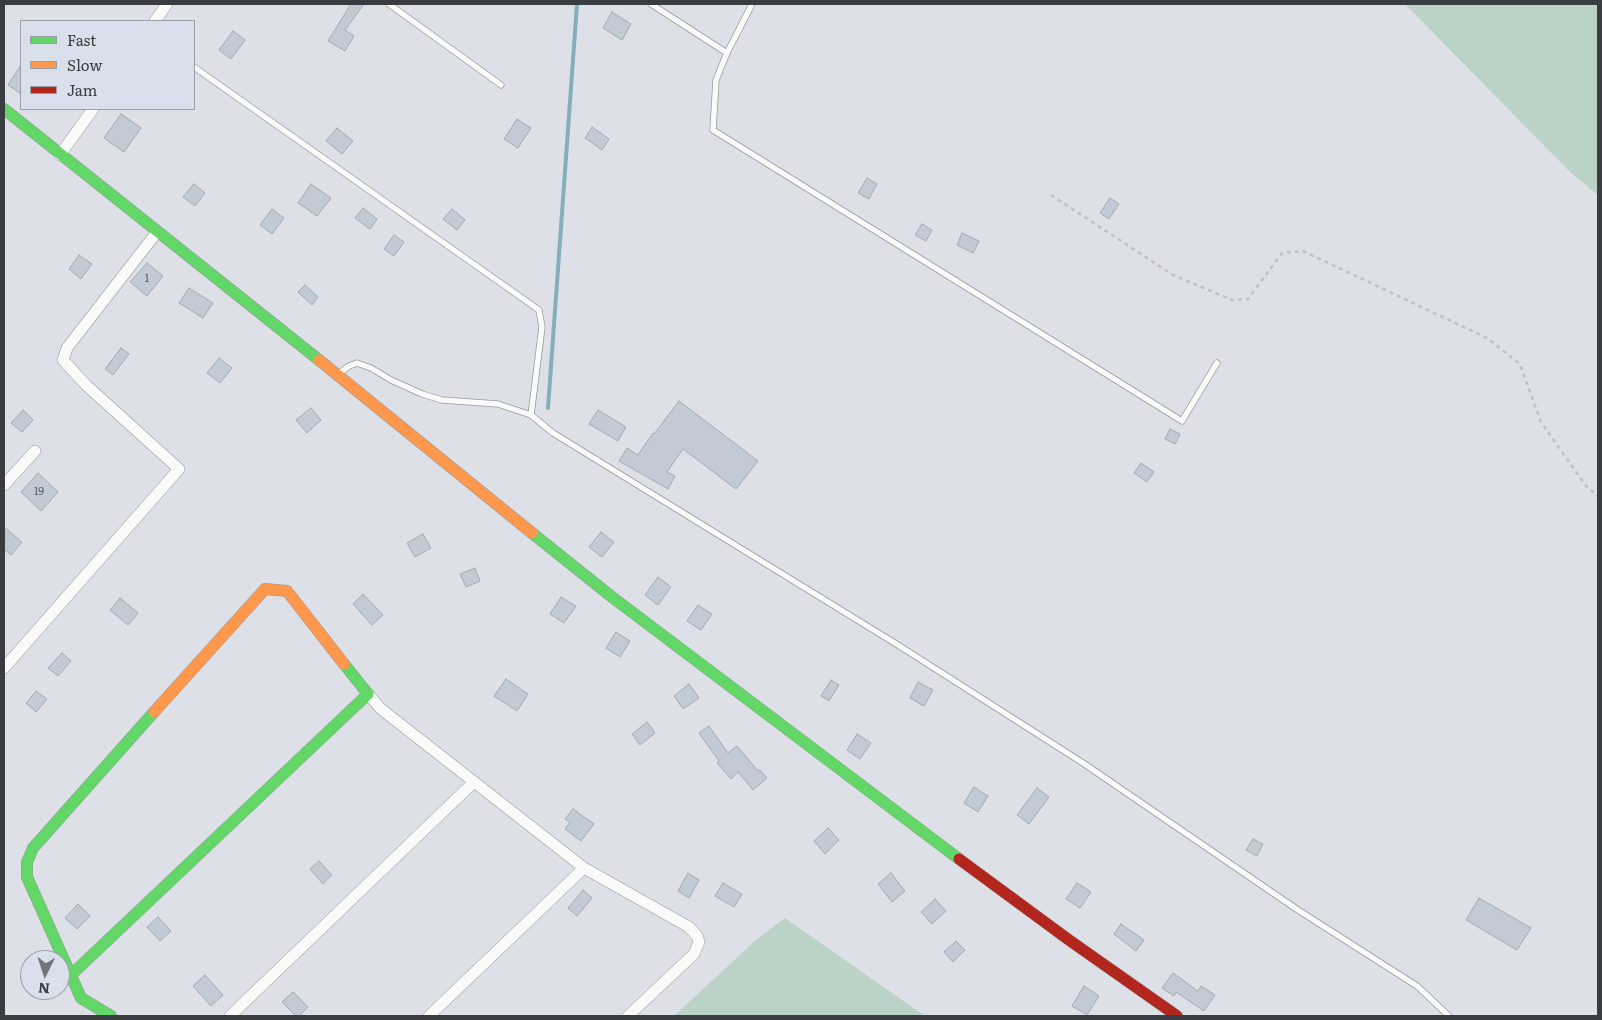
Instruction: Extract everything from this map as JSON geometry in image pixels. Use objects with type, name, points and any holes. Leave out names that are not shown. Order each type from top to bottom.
[{"type":"street","points":[[156,20],[168,4]]},
{"type":"street","points":[[4,109],[612,597],[1069,940],[1177,1016]]},
{"type":"street","points":[[60,155],[92,110]]},
{"type":"street","points":[[4,668],[179,469],[86,385],[63,360],[67,348],[156,232]]},
{"type":"street","points":[[4,485],[35,451]]},
{"type":"street","points":[[111,1016],[81,998],[27,877],[27,862],[33,848],[265,589],[287,590],[381,709],[584,868],[689,927],[697,936],[699,942],[694,954],[628,1016]]},
{"type":"street","points":[[71,975],[368,694]]},
{"type":"street","points":[[230,1016],[474,782]]},
{"type":"street","points":[[429,1016],[584,868]]},
{"type":"lane","points":[[389,4],[501,85]]},
{"type":"lane","points":[[651,4],[727,53]]},
{"type":"lane","points":[[752,4],[727,53],[716,80],[713,130],[1182,421],[1217,363]]},
{"type":"lane","points":[[195,68],[539,310],[542,328],[531,414]]},
{"type":"lane","points":[[337,375],[349,366],[357,363],[371,368],[391,380],[422,394],[442,400],[498,404],[531,414],[553,433],[898,645],[1084,763],[1298,910],[1417,986],[1449,1016]]},
{"type":"path","points":[[1051,195],[1173,275],[1232,300],[1248,299],[1282,253],[1303,251],[1487,338],[1520,364],[1541,422],[1586,486],[1598,496]]},
{"type":"green space","points":[[1405,4],[1598,4],[1598,195],[1571,173]]},
{"type":"green space","points":[[785,918],[925,1016],[674,1016],[757,939]]},
{"type":"building","points":[[351,4],[364,4],[345,30],[354,36],[345,51],[328,41]]},
{"type":"building","points":[[612,12],[631,24],[622,40],[603,28]]},
{"type":"building","points":[[233,31],[245,40],[231,59],[219,50]]},
{"type":"building","points":[[20,67],[20,93],[8,85]]},
{"type":"building","points":[[121,114],[141,128],[124,152],[104,138]]},
{"type":"building","points":[[517,119],[531,128],[518,148],[504,139]]},
{"type":"building","points":[[592,127],[609,139],[602,150],[585,138]]},
{"type":"building","points":[[337,128],[353,141],[342,154],[326,141]]},
{"type":"building","points":[[867,178],[877,184],[869,199],[858,193]]},
{"type":"building","points":[[194,184],[205,193],[195,206],[183,197]]},
{"type":"building","points":[[311,184],[331,198],[317,216],[298,203]]},
{"type":"building","points":[[1110,198],[1119,204],[1109,219],[1100,213]]},
{"type":"building","points":[[363,208],[377,219],[370,229],[355,218]]},
{"type":"building","points":[[272,209],[284,218],[272,234],[260,225]]},
{"type":"building","points":[[452,209],[465,220],[457,230],[443,219]]},
{"type":"building","points":[[922,224],[932,230],[926,241],[915,235]]},
{"type":"building","points":[[962,233],[979,241],[973,253],[957,245]]},
{"type":"building","points":[[394,235],[404,242],[394,256],[384,249]]},
{"type":"building","points":[[79,255],[92,264],[81,279],[69,269]]},
{"type":"building","points":[[147,263],[163,276],[147,296],[130,282]]},
{"type":"building","points":[[305,285],[318,297],[312,305],[298,292]]},
{"type":"building","points":[[189,288],[213,303],[203,318],[179,303]]},
{"type":"building","points":[[121,348],[129,354],[113,375],[105,369]]},
{"type":"building","points":[[219,358],[232,368],[220,383],[207,373]]},
{"type":"building","points":[[679,401],[758,461],[736,489],[683,449],[667,472],[675,476],[668,489],[619,461],[627,448],[638,455]]},
{"type":"building","points":[[311,408],[321,420],[307,433],[296,420]]},
{"type":"building","points":[[23,410],[33,420],[22,432],[11,423]]},
{"type":"building","points":[[598,410],[626,427],[618,441],[589,424]]},
{"type":"building","points":[[1170,429],[1180,434],[1175,444],[1165,439]]},
{"type":"building","points":[[1141,463],[1154,472],[1147,482],[1134,473]]},
{"type":"building","points":[[38,473],[58,492],[41,511],[21,492]]},
{"type":"building","points":[[4,527],[22,542],[11,555],[4,549]]},
{"type":"building","points":[[601,532],[614,542],[602,557],[589,547]]},
{"type":"building","points":[[423,534],[431,548],[415,557],[407,543]]},
{"type":"building","points":[[475,568],[480,581],[466,587],[460,574]]},
{"type":"building","points":[[658,577],[671,587],[658,605],[645,595]]},
{"type":"building","points":[[363,594],[383,615],[372,625],[353,604]]},
{"type":"building","points":[[561,597],[576,606],[564,623],[550,614]]},
{"type":"building","points":[[120,598],[138,613],[128,625],[110,610]]},
{"type":"building","points":[[698,605],[712,614],[701,630],[687,621]]},
{"type":"building","points":[[616,632],[630,641],[620,657],[606,648]]},
{"type":"building","points":[[62,653],[71,661],[58,676],[48,668]]},
{"type":"building","points":[[506,679],[528,694],[517,711],[494,696]]},
{"type":"building","points":[[831,680],[839,685],[829,701],[821,696]]},
{"type":"building","points":[[918,682],[933,690],[924,706],[910,698]]},
{"type":"building","points":[[689,684],[699,698],[683,709],[674,696]]},
{"type":"building","points":[[36,691],[47,699],[36,712],[26,703]]},
{"type":"building","points":[[647,722],[655,733],[640,745],[632,734]]},
{"type":"building","points":[[709,726],[728,753],[737,746],[758,771],[760,770],[767,778],[753,790],[738,772],[731,779],[717,763],[719,761],[699,733]]},
{"type":"building","points":[[857,734],[871,743],[860,759],[847,750]]},
{"type":"building","points":[[974,787],[988,796],[978,812],[964,803]]},
{"type":"building","points":[[1037,788],[1049,797],[1029,824],[1017,815]]},
{"type":"building","points":[[573,809],[594,824],[581,841],[565,829],[570,822],[565,819]]},
{"type":"building","points":[[828,828],[839,840],[825,854],[814,841]]},
{"type":"building","points":[[1253,839],[1263,844],[1257,856],[1246,850]]},
{"type":"building","points":[[319,861],[332,875],[323,884],[310,869]]},
{"type":"building","points":[[688,873],[699,880],[689,898],[678,891]]},
{"type":"building","points":[[891,873],[905,891],[892,902],[878,884]]},
{"type":"building","points":[[723,883],[742,894],[734,907],[715,896]]},
{"type":"building","points":[[1077,883],[1091,892],[1080,908],[1066,899]]},
{"type":"building","points":[[583,890],[592,898],[577,916],[568,908]]},
{"type":"building","points":[[1479,898],[1531,928],[1517,950],[1466,920]]},
{"type":"building","points":[[935,899],[946,911],[932,924],[921,912]]},
{"type":"building","points":[[78,904],[90,916],[77,929],[65,918]]},
{"type":"building","points":[[158,917],[171,931],[160,941],[147,927]]},
{"type":"building","points":[[1121,924],[1144,940],[1136,951],[1114,934]]},
{"type":"building","points":[[956,941],[965,950],[953,962],[944,952]]},
{"type":"building","points":[[1173,973],[1198,991],[1201,986],[1215,995],[1204,1011],[1176,992],[1174,996],[1162,988]]},
{"type":"building","points":[[205,975],[223,995],[211,1006],[193,986]]},
{"type":"building","points":[[1084,986],[1099,996],[1087,1015],[1072,1006]]},
{"type":"building","points":[[293,992],[308,1007],[299,1016],[296,1016],[282,1002]]},
{"type":"waterway","points":[[548,408],[577,4]]},
{"type":"traffic: fast","points":[[4,109],[319,360]]},
{"type":"traffic: fast","points":[[532,533],[612,597],[959,859]]},
{"type":"traffic: fast","points":[[71,975],[368,694],[344,664]]},
{"type":"traffic: fast","points":[[111,1016],[81,998],[27,877],[27,862],[33,848],[154,712]]},
{"type":"traffic: slow","points":[[319,360],[532,533]]},
{"type":"traffic: slow","points":[[154,712],[265,589],[287,591],[344,664]]},
{"type":"traffic: jam","points":[[959,859],[1177,1016]]}]
